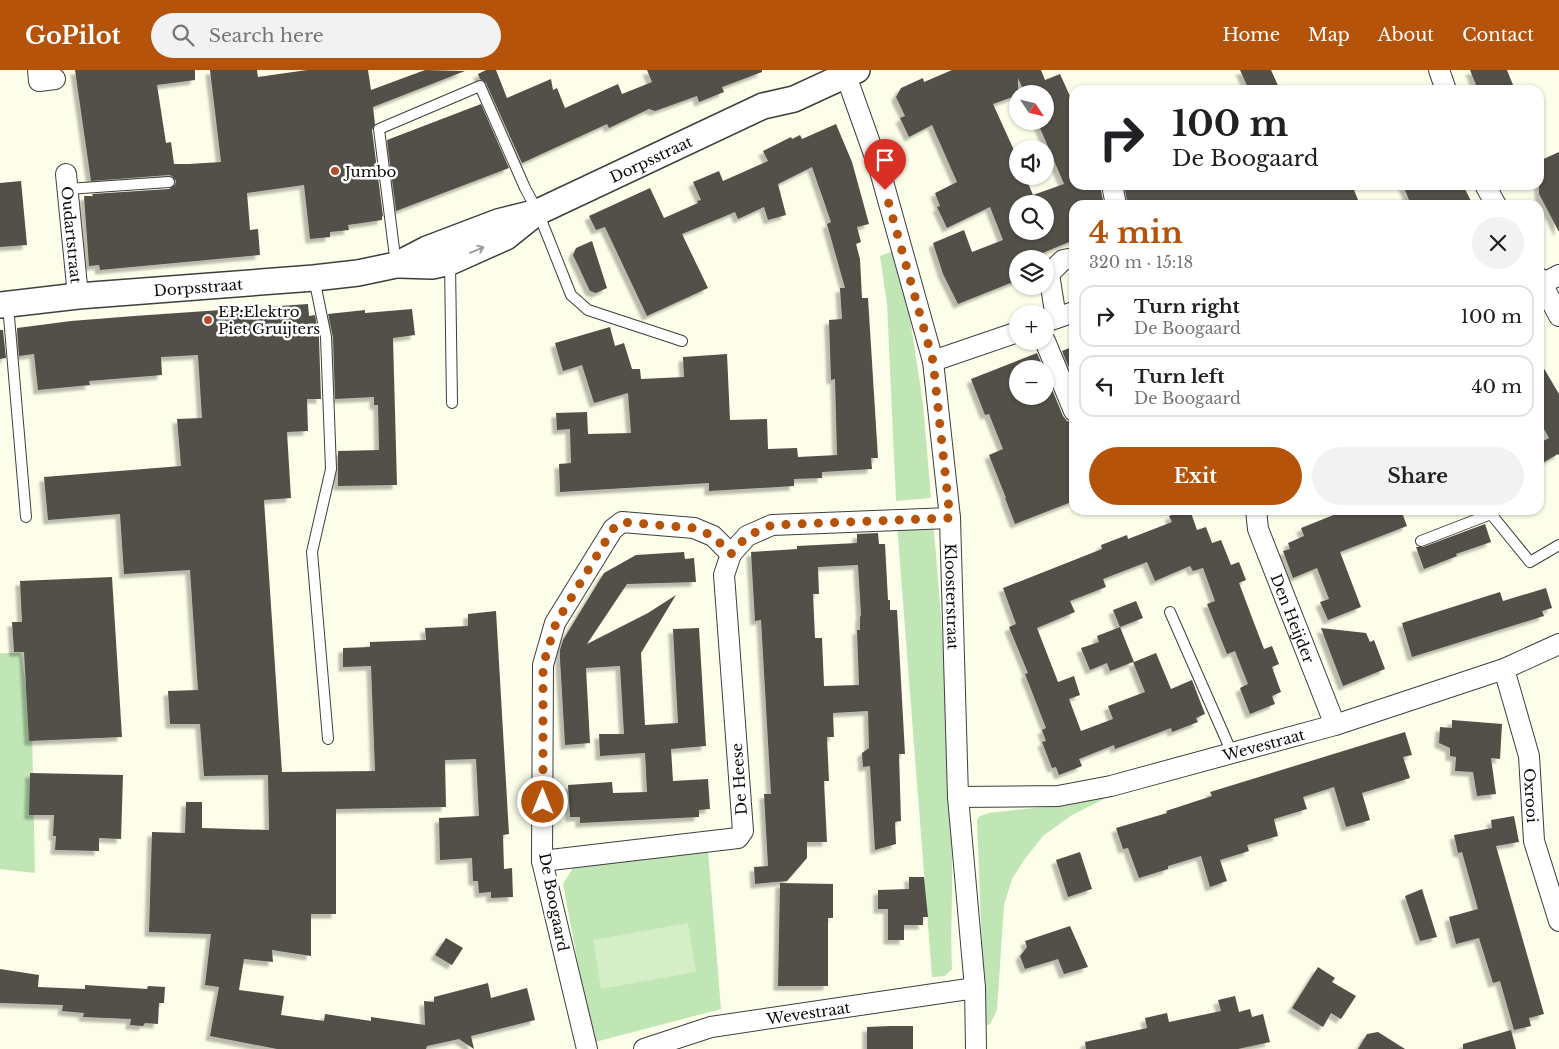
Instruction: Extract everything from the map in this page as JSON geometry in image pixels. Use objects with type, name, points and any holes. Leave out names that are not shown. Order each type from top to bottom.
[{"type":"street","points":[[1439,70],[1444,85]]},
{"type":"street","name":"Dorpsstraat","points":[[396,265],[427,249],[498,222],[538,212],[763,106],[787,87],[842,71]]},
{"type":"street","name":"Kloosterstraat","points":[[842,71],[880,171],[933,361],[950,518],[958,797],[975,988],[976,1049]]},
{"type":"street","name":"Oudartstraat","points":[[67,182],[78,296]]},
{"type":"street","name":"Dorpsstraat","points":[[4,304],[78,296],[314,278],[358,273],[396,265],[432,266],[450,262],[506,237],[538,212]]},
{"type":"street","points":[[1058,318],[1049,274],[1063,260],[1069,259]]},
{"type":"street","points":[[1547,279],[1559,316]]},
{"type":"street","points":[[933,361],[1009,335]]},
{"type":"street","points":[[1049,350],[1069,399]]},
{"type":"street","name":"Den Heijder","points":[[1257,515],[1258,528],[1335,725]]},
{"type":"street","points":[[731,554],[747,536],[772,525],[950,518]]},
{"type":"street","name":"De Boogaard","points":[[587,1049],[542,861],[543,665],[556,623],[613,529],[622,522],[694,528],[713,536],[731,554]]},
{"type":"street","name":"De Heese","points":[[542,861],[738,838],[743,831],[724,575],[731,554]]},
{"type":"street","name":"Wevestraat","points":[[958,797],[1058,796],[1112,786],[1335,725],[1504,669],[1559,644]]},
{"type":"street","name":"Oxrooi","points":[[1504,669],[1528,756],[1534,841],[1559,921]]},
{"type":"street","name":"Wevestraat","points":[[644,1049],[711,1027],[975,988]]},
{"type":"lane","points":[[396,265],[379,129],[480,86],[524,188],[538,212],[571,295],[588,310],[682,341]]},
{"type":"lane","points":[[67,182],[169,182]]},
{"type":"lane","points":[[450,262],[452,403]]},
{"type":"lane","points":[[314,278],[326,337],[331,469],[312,552],[328,739]]},
{"type":"lane","points":[[4,304],[26,517]]},
{"type":"lane","points":[[1421,541],[1488,515]]},
{"type":"lane","points":[[1492,515],[1530,562],[1559,545]]},
{"type":"lane","points":[[1170,612],[1232,753]]},
{"type":"green space","points":[[893,251],[907,298],[923,404],[931,498],[896,501],[887,304],[880,256]]},
{"type":"green space","points":[[933,522],[948,733],[952,859],[952,969],[945,976],[932,977],[897,524]]},
{"type":"green space","points":[[0,653],[21,653],[32,727],[35,873],[0,869]]},
{"type":"green space","points":[[1110,796],[1072,815],[1043,836],[1012,879],[1004,905],[997,1010],[990,1024],[985,1026],[977,820],[980,816],[989,813],[1072,804]]},
{"type":"green space","points":[[708,850],[721,1009],[595,1042],[563,884],[580,861]]},
{"type":"green space","points":[[688,923],[696,972],[601,989],[593,940]]},
{"type":"building","points":[[75,70],[195,70],[195,80],[157,85],[166,143],[171,142],[174,164],[221,162],[210,70],[257,70],[258,77],[307,70],[368,70],[371,90],[425,70],[465,71],[373,107],[375,124],[372,130],[382,220],[348,225],[349,230],[330,232],[330,237],[310,239],[304,185],[247,193],[250,230],[258,229],[260,255],[100,270],[99,265],[89,266],[84,196],[169,189],[175,185],[176,181],[169,175],[91,181]]},
{"type":"building","points":[[486,70],[496,70],[507,98],[551,79],[553,90],[557,88],[565,108],[618,84],[622,94],[652,82],[647,70],[762,70],[762,72],[722,87],[724,92],[699,102],[697,96],[655,111],[649,109],[609,128],[607,124],[522,163],[486,83],[480,79],[478,74]]},
{"type":"building","points":[[952,70],[1041,70],[1045,80],[1060,74],[1069,94],[1069,190],[1101,190],[1103,200],[1069,200],[1069,242],[1050,250],[1009,250],[1009,284],[958,304],[943,274],[933,243],[964,230],[972,252],[1003,240],[990,207],[947,228],[937,207],[940,206],[935,193],[957,182],[932,125],[909,137],[900,118],[905,116],[896,97],[901,88],[923,78],[924,82]],"holes":[[[1018,78],[1021,85],[1054,85],[1054,130],[1041,130],[1045,140],[1054,140],[1054,161],[1064,184],[1033,195],[1029,185],[1009,185],[1009,140],[993,104],[1009,98],[1009,85],[1018,85]]]},
{"type":"building","points":[[1240,70],[1271,70],[1278,85],[1247,85]]},
{"type":"building","points":[[1470,70],[1507,70],[1513,85],[1476,85]]},
{"type":"building","points":[[481,104],[509,168],[396,211],[387,140]]},
{"type":"building","points":[[836,124],[852,162],[869,224],[857,227],[861,242],[856,244],[860,259],[862,298],[868,298],[878,458],[871,458],[872,469],[822,472],[822,478],[794,479],[794,486],[709,491],[709,483],[560,492],[559,464],[571,463],[570,429],[557,430],[556,413],[587,412],[588,434],[631,433],[628,393],[594,403],[582,365],[563,371],[555,343],[610,327],[615,346],[624,343],[632,369],[640,369],[641,379],[684,377],[683,357],[727,354],[730,420],[767,419],[768,449],[797,448],[798,457],[837,455],[835,379],[831,380],[829,320],[842,319],[840,288],[845,288],[827,224],[831,222],[812,167],[778,184],[786,215],[768,220],[764,207],[738,219],[735,212],[682,234],[708,288],[647,316],[605,227],[596,230],[589,216],[650,188],[664,218],[701,200],[693,182],[719,171],[723,181],[768,161],[763,151],[791,137],[792,139],[800,135],[802,139]]},
{"type":"building","points":[[1559,152],[1559,232],[1544,200],[1539,194],[1539,190],[1544,190],[1544,159]]},
{"type":"building","points":[[21,181],[27,245],[0,247],[0,183]]},
{"type":"building","points":[[1125,190],[1354,190],[1358,200],[1298,200],[1127,200]]},
{"type":"building","points":[[1405,190],[1466,190],[1470,200],[1409,200]]},
{"type":"building","points":[[592,241],[607,288],[596,293],[590,291],[573,255],[576,248]]},
{"type":"building","points":[[308,304],[309,316],[315,315],[319,338],[321,399],[307,399],[308,431],[287,432],[291,498],[264,500],[282,772],[375,771],[371,666],[343,667],[343,648],[370,647],[370,642],[426,640],[425,628],[468,626],[468,614],[496,611],[509,834],[503,835],[504,869],[512,868],[513,897],[491,898],[491,892],[479,893],[478,881],[473,881],[472,858],[440,860],[439,818],[479,816],[476,759],[445,760],[446,807],[336,809],[336,914],[311,914],[311,956],[272,950],[273,962],[244,959],[239,990],[284,996],[281,1015],[324,1021],[325,1014],[371,1021],[371,1017],[425,1025],[424,1001],[434,1002],[434,997],[488,983],[491,998],[527,988],[535,1020],[471,1036],[474,1049],[459,1039],[427,1046],[426,1049],[277,1049],[210,1036],[219,987],[205,985],[211,934],[149,932],[152,832],[185,833],[186,802],[202,802],[202,828],[269,830],[268,775],[204,776],[200,724],[170,724],[168,691],[198,690],[190,570],[124,574],[120,514],[48,520],[44,477],[181,466],[177,419],[202,418],[198,355],[161,357],[162,375],[89,381],[90,385],[38,390],[34,354],[19,356],[17,328],[71,321]]},
{"type":"building","points":[[412,309],[415,335],[393,338],[397,485],[338,486],[338,451],[379,450],[378,405],[374,405],[374,397],[335,399],[333,337],[328,314],[365,310],[365,313]]},
{"type":"building","points":[[0,330],[3,330],[6,358],[0,359]]},
{"type":"building","points":[[1069,348],[1069,367],[1062,351]]},
{"type":"building","points":[[1037,353],[1040,360],[1019,360]]},
{"type":"building","points":[[1009,364],[1009,405],[1054,405],[1054,394],[1063,416],[1069,422],[1069,503],[1015,524],[989,455],[1003,449],[989,414],[985,415],[971,379]]},
{"type":"building","points":[[1544,368],[1559,394],[1559,456],[1558,454],[1544,462],[1544,440],[1549,438],[1544,429]]},
{"type":"building","points":[[1172,515],[1192,515],[1197,530],[1206,527],[1212,543],[1221,540],[1231,565],[1239,562],[1246,580],[1239,583],[1264,649],[1272,646],[1279,664],[1272,667],[1281,692],[1272,696],[1275,704],[1250,714],[1240,688],[1248,684],[1235,651],[1227,654],[1207,604],[1215,601],[1203,568],[1193,571],[1190,566],[1155,581],[1147,562],[1103,579],[1106,587],[1070,601],[1075,612],[1037,628],[1058,682],[1074,676],[1080,695],[1069,699],[1081,731],[1113,719],[1108,706],[1145,692],[1133,662],[1110,671],[1107,663],[1090,670],[1081,648],[1099,642],[1097,636],[1120,627],[1134,662],[1156,653],[1171,689],[1192,680],[1205,714],[1196,718],[1198,722],[1172,732],[1171,728],[1115,749],[1114,745],[1079,759],[1082,766],[1059,775],[1056,767],[1052,768],[1042,742],[1046,741],[1042,730],[1046,728],[1025,674],[1028,673],[1009,627],[1016,624],[1003,588],[1102,549],[1101,545],[1127,535],[1128,539],[1172,522],[1169,516]]},
{"type":"building","points":[[1334,515],[1403,515],[1407,526],[1340,552],[1361,607],[1328,620],[1320,602],[1329,599],[1317,568],[1293,578],[1283,551],[1290,549],[1288,543],[1304,536],[1301,528]]},
{"type":"building","points":[[1485,524],[1491,542],[1456,554],[1457,556],[1424,569],[1416,547],[1423,547]]},
{"type":"building","points":[[878,533],[879,544],[885,544],[888,600],[890,600],[890,610],[897,610],[905,754],[899,754],[901,821],[895,822],[896,844],[875,850],[870,766],[863,767],[862,753],[869,748],[868,711],[833,713],[834,737],[827,737],[829,781],[824,781],[827,842],[807,842],[807,858],[787,881],[755,884],[754,867],[768,866],[764,794],[771,794],[761,620],[755,621],[751,552],[797,549],[797,546],[857,543],[857,534]],"holes":[[[858,565],[860,630],[857,630],[859,685],[824,686],[822,638],[815,638],[813,594],[819,594],[818,567]]]},
{"type":"building","points":[[684,552],[685,559],[694,558],[696,582],[627,584],[587,644],[648,613],[676,595],[641,653],[645,725],[678,723],[673,629],[699,628],[706,746],[671,749],[673,781],[708,779],[710,809],[699,810],[699,817],[580,823],[580,817],[570,817],[568,785],[612,782],[613,793],[647,792],[645,753],[600,756],[599,734],[624,734],[620,666],[586,668],[590,743],[565,745],[560,659],[563,640],[604,573],[636,555]]},
{"type":"building","points":[[112,577],[122,737],[29,741],[24,652],[14,652],[12,622],[22,622],[20,581]]},
{"type":"building","points":[[1546,588],[1552,608],[1542,611],[1544,616],[1412,657],[1402,623],[1500,592],[1503,601]]},
{"type":"building","points":[[1136,601],[1143,618],[1120,627],[1113,610]]},
{"type":"building","points":[[1321,628],[1366,633],[1370,642],[1374,640],[1385,669],[1343,686]]},
{"type":"building","points":[[1452,720],[1502,724],[1500,759],[1491,758],[1496,794],[1477,796],[1473,772],[1455,771],[1456,757],[1450,756],[1450,748],[1439,743],[1440,727],[1452,728]]},
{"type":"building","points":[[1405,732],[1412,755],[1403,757],[1410,778],[1362,793],[1370,820],[1346,827],[1334,787],[1303,797],[1307,809],[1274,819],[1278,836],[1247,845],[1249,851],[1220,860],[1227,881],[1210,887],[1201,856],[1168,866],[1168,869],[1139,878],[1128,848],[1123,849],[1116,828],[1167,813],[1166,811],[1212,796],[1210,792]]},
{"type":"building","points":[[30,773],[123,775],[121,839],[99,838],[99,851],[55,850],[56,836],[53,836],[54,815],[29,815]]},
{"type":"building","points":[[1514,816],[1519,842],[1496,846],[1544,1014],[1529,1018],[1531,1026],[1514,1030],[1500,981],[1493,983],[1479,938],[1456,944],[1449,917],[1478,909],[1462,852],[1458,853],[1454,835],[1492,828],[1491,820]]},
{"type":"building","points":[[1080,852],[1092,889],[1068,897],[1056,860]]},
{"type":"building","points":[[909,877],[924,877],[928,917],[923,917],[923,925],[904,925],[904,940],[888,940],[888,909],[878,909],[878,890],[909,889]]},
{"type":"building","points":[[780,883],[833,884],[833,918],[828,918],[828,986],[778,986]]},
{"type":"building","points":[[1422,889],[1437,937],[1420,941],[1405,896]]},
{"type":"building","points":[[1070,926],[1088,967],[1064,974],[1058,959],[1025,969],[1020,956],[1027,947],[1025,941]]},
{"type":"building","points":[[446,938],[463,948],[452,965],[435,955]]},
{"type":"building","points":[[1318,967],[1335,978],[1332,982],[1356,996],[1341,1019],[1331,1013],[1323,1027],[1292,1008]]},
{"type":"building","points":[[0,969],[39,975],[38,987],[85,989],[85,985],[147,989],[148,986],[165,987],[164,1003],[159,1003],[158,1024],[145,1023],[143,1026],[130,1025],[131,1019],[83,1017],[84,1013],[62,1011],[63,1005],[0,1003]]},
{"type":"building","points":[[1235,996],[1239,1012],[1250,1009],[1252,1017],[1263,1014],[1270,1042],[1238,1049],[1086,1049],[1085,1042],[1147,1028],[1145,1018],[1167,1013],[1169,1022],[1221,1011],[1218,1000]]},
{"type":"building","points":[[913,1026],[913,1049],[867,1049],[867,1027]]},
{"type":"building","points":[[1511,1030],[1516,1049],[1463,1049],[1463,1044]]},
{"type":"building","points":[[1378,1032],[1405,1049],[1358,1049],[1367,1034]]},
{"type":"place","name":"Jumbo","points":[[335,171]]},
{"type":"place","name":"EP:Elektro Piet Gruijters","points":[[208,320]]},
{"type":"route","points":[[543,802],[543,665],[556,623],[613,529],[622,522],[694,528],[713,536],[731,554],[747,536],[772,525],[950,518],[933,361],[885,190]]}]
